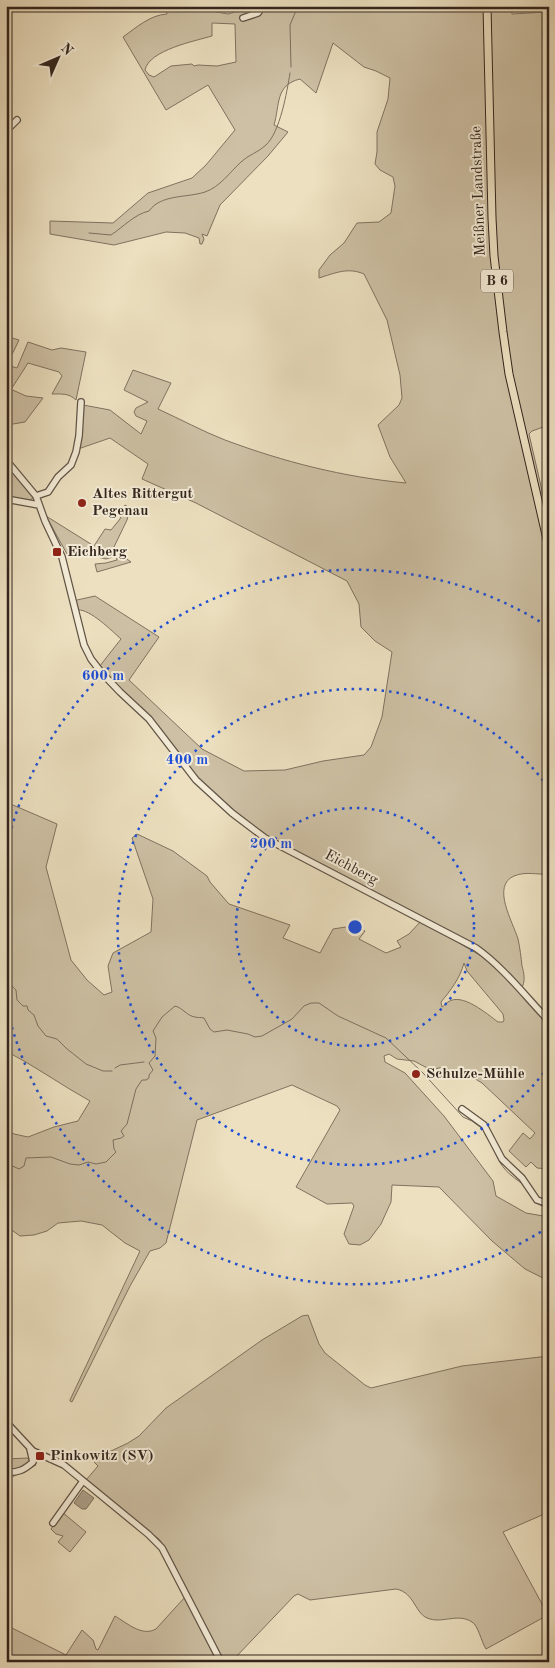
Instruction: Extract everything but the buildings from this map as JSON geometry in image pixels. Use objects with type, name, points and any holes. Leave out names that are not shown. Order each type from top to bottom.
[{"type":"main road","name":"Meißner Landstraße","points":[[487,7],[492,218],[502,332],[509,374],[549,548]]},
{"type":"street","points":[[244,18],[258,13],[263,6]]},
{"type":"street","points":[[6,131],[17,120]]},
{"type":"street","points":[[6,460],[36,496],[48,492],[58,477],[71,465],[76,452],[81,402]]},
{"type":"street","name":"Eichberg","points":[[36,496],[62,557],[84,645],[91,659],[113,686],[149,719],[196,780],[244,823],[276,844],[476,948],[489,958],[549,1021]]},
{"type":"street","points":[[6,499],[39,505]]},
{"type":"street","points":[[462,1109],[484,1125],[502,1159],[522,1178],[537,1200],[549,1204]]},
{"type":"street","points":[[6,1422],[30,1448],[36,1458]]},
{"type":"street","points":[[30,1448],[36,1458]]},
{"type":"street","points":[[6,1472],[17,1472],[36,1458],[46,1456],[64,1465],[148,1534],[162,1548],[221,1662]]},
{"type":"street","points":[[53,1523],[83,1481]]},
{"type":"shaded area","points":[[211,6],[211,11],[228,14],[254,6],[485,6],[501,333],[549,558],[549,874],[527,873],[514,876],[507,881],[504,888],[508,914],[518,939],[524,978],[521,989],[495,960],[417,915],[270,839],[212,795],[99,667],[121,639],[95,617],[78,610],[75,601],[95,596],[159,637],[129,680],[202,749],[244,771],[285,770],[323,761],[364,755],[371,747],[382,717],[392,652],[375,641],[361,627],[359,604],[347,581],[196,503],[142,479],[148,464],[110,438],[78,449],[83,405],[110,410],[141,434],[147,421],[136,416],[134,412],[136,408],[148,402],[124,390],[133,370],[171,383],[158,409],[216,436],[247,448],[314,468],[359,477],[406,483],[390,457],[378,425],[399,405],[402,398],[400,375],[387,320],[364,274],[347,271],[319,278],[319,270],[330,255],[344,243],[357,223],[379,222],[391,213],[395,186],[393,177],[380,170],[375,164],[377,132],[388,99],[390,78],[364,67],[333,43],[316,93],[300,79],[286,86],[282,91],[274,125],[288,132],[268,156],[220,205],[207,236],[202,234],[204,239],[202,244],[200,244],[199,238],[185,233],[166,232],[114,245],[50,234],[50,221],[113,223],[148,193],[192,178],[206,165],[235,130],[208,85],[166,110],[123,37],[149,19],[167,14],[166,8]],"holes":[[[212,23],[235,24],[236,62],[217,66],[194,66],[192,64],[171,66],[154,77],[145,70],[148,63],[163,52],[212,36]]]},
{"type":"shaded area","points":[[489,6],[511,6],[512,14],[545,12],[543,33],[549,158],[549,425],[532,431],[529,434],[549,521],[549,538],[511,373],[496,246]]},
{"type":"shaded area","points":[[12,338],[19,340],[7,365],[17,368],[28,342],[52,350],[61,348],[86,352],[76,400],[68,395],[52,394],[62,376],[59,372],[28,363],[12,388],[6,384],[6,346]]},
{"type":"shaded area","points":[[6,387],[26,396],[43,398],[25,422],[7,425]]},
{"type":"shaded area","points":[[6,462],[34,497],[29,501],[6,496]]},
{"type":"shaded area","points":[[125,505],[130,508],[127,520],[113,549],[131,562],[97,572],[95,564],[117,560],[116,556],[106,559],[94,556],[92,550],[67,554],[46,516],[94,546],[105,529],[111,530],[120,519]]},
{"type":"shaded area","points":[[6,802],[57,824],[46,867],[71,960],[87,980],[104,995],[112,992],[108,966],[113,953],[151,932],[153,899],[132,838],[137,834],[173,851],[207,876],[229,904],[290,925],[283,938],[320,953],[333,929],[348,925],[365,931],[359,939],[386,953],[401,947],[397,941],[409,934],[421,921],[490,961],[549,1025],[549,1169],[537,1168],[531,1162],[526,1167],[509,1151],[523,1133],[530,1139],[535,1133],[482,1083],[469,1075],[451,1072],[443,1067],[431,1070],[414,1061],[397,1059],[389,1054],[384,1056],[385,1062],[405,1073],[444,1116],[493,1181],[496,1196],[526,1213],[549,1217],[549,1281],[525,1269],[492,1241],[439,1187],[392,1185],[391,1202],[381,1224],[369,1240],[360,1245],[349,1244],[344,1234],[354,1206],[352,1203],[327,1204],[296,1187],[340,1110],[337,1106],[292,1085],[197,1120],[166,1243],[160,1248],[150,1251],[130,1286],[72,1402],[70,1400],[140,1251],[125,1243],[102,1225],[81,1221],[58,1223],[47,1231],[34,1235],[20,1236],[6,1226],[6,1129],[14,1134],[28,1137],[54,1127],[78,1121],[90,1101],[6,1051]],"holes":[[[464,963],[467,971],[503,1014],[503,1022],[498,1022],[474,1005],[460,1000],[447,1002],[442,1007],[441,1002],[455,984]]]},
{"type":"shaded area","points":[[308,1315],[319,1344],[325,1353],[371,1388],[462,1366],[549,1356],[549,1512],[503,1532],[548,1615],[486,1649],[476,1626],[472,1622],[462,1618],[435,1620],[425,1617],[403,1591],[396,1589],[310,1600],[298,1594],[234,1659],[234,1662],[6,1662],[6,1625],[66,1655],[82,1630],[93,1640],[98,1650],[115,1616],[135,1628],[151,1631],[156,1629],[185,1597],[188,1593],[165,1547],[159,1539],[112,1503],[86,1480],[98,1466],[92,1460],[139,1436],[166,1408],[262,1340],[302,1316]]},
{"type":"shaded area","points":[[27,1458],[36,1465],[12,1477],[6,1486],[6,1459]]},
{"type":"shaded area","points":[[83,1490],[94,1498],[86,1509],[82,1509],[74,1503]]},
{"type":"shaded area","points":[[62,1512],[86,1532],[70,1552],[58,1542],[63,1536],[56,1534],[51,1529]]},
{"type":"waterway","points":[[291,67],[290,25],[298,6]]},
{"type":"waterway","points":[[89,233],[111,235],[160,202],[175,197],[205,192],[220,183],[244,160],[266,145],[271,139],[279,122],[290,73]]},
{"type":"waterway","points":[[6,902],[11,919],[6,938]]},
{"type":"waterway","points":[[6,945],[10,958],[10,980],[16,990],[17,1000],[23,1006],[27,1006],[46,1036],[57,1039],[86,1064],[103,1071],[112,1071]]},
{"type":"waterway","points":[[6,1163],[19,1169],[24,1166],[26,1158],[51,1157],[70,1164],[79,1165],[88,1162],[96,1164],[106,1162],[116,1152],[113,1140],[124,1136],[121,1131],[127,1124],[136,1089],[142,1080],[149,1078],[153,1070],[149,1063],[155,1056],[156,1038],[153,1031],[162,1017],[175,1006],[187,1014],[204,1018],[210,1029],[214,1032],[227,1030],[255,1037],[262,1036],[292,1019],[304,1006],[311,1003],[319,1003],[338,1016],[386,1038],[423,1073],[463,1117],[484,1130]]},
{"type":"waterway","points":[[115,1068],[120,1065],[144,1062]]},
{"type":"waterway","points":[[485,1134],[492,1146]]},
{"type":"waterway","points":[[495,1151],[503,1167],[524,1185]]},
{"type":"waterway","points":[[538,1204],[549,1209]]},
{"type":"place","name":"Altes Rittergut Pegenau","points":[[82,503]]},
{"type":"place","name":"Eichberg","points":[[57,552]]},
{"type":"place","name":"Schulze-Mühle","points":[[416,1074]]},
{"type":"place","name":"Pinkowitz (SV)","points":[[40,1456]]}]
